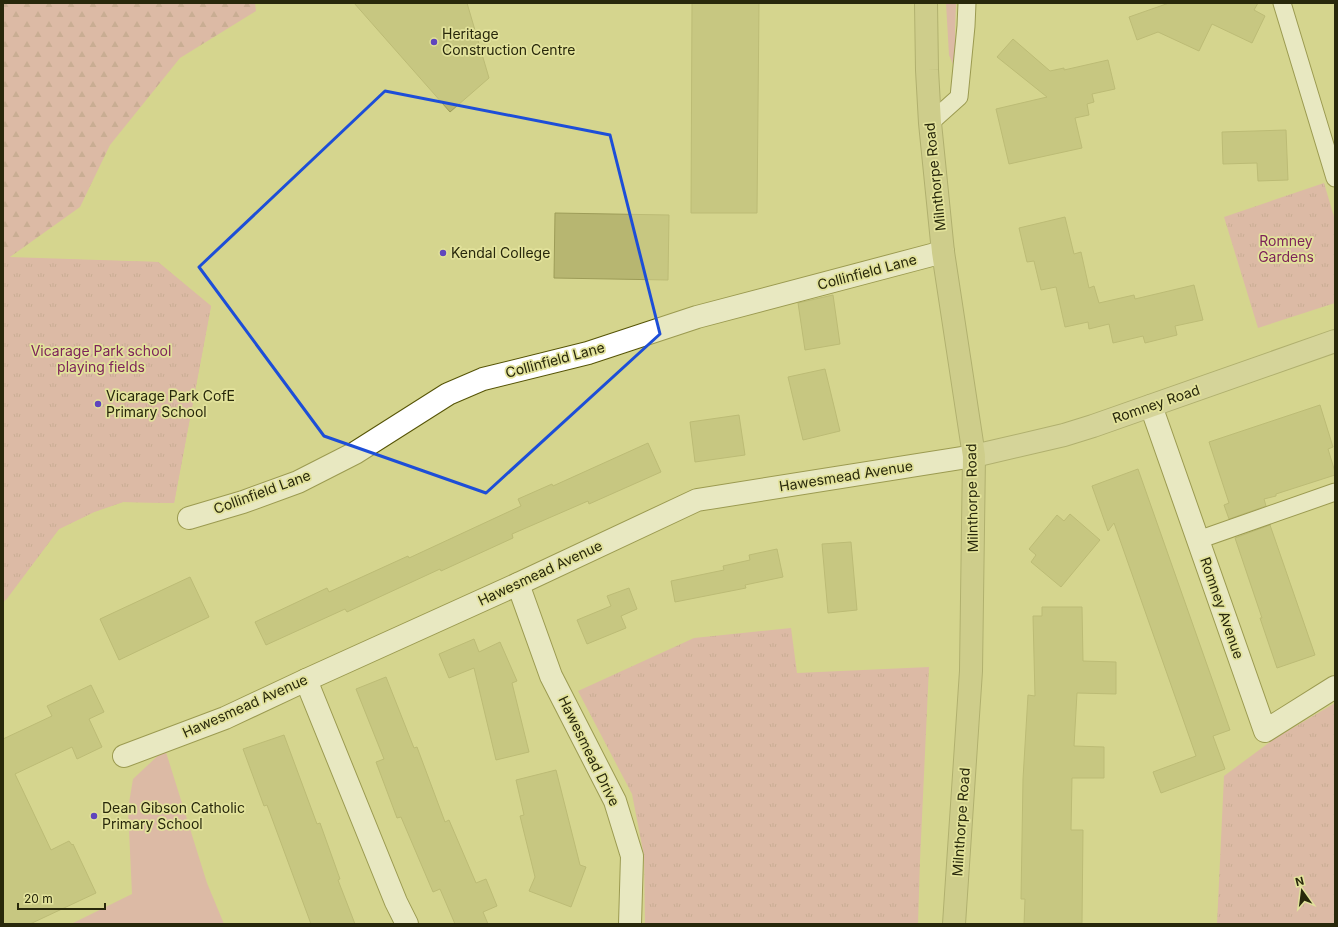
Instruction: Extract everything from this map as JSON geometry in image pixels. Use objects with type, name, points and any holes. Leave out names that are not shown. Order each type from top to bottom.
[{"type":"highway","name":"Milnthorpe Road","points":[[926,3],[927,70],[930,123],[943,252],[974,456],[971,671],[954,924]]},
{"type":"main road","name":"Romney Road","points":[[974,456],[1064,435],[1335,341]]},
{"type":"street","name":"Collinfield Lane","points":[[189,518],[243,502],[298,482],[355,453],[448,394],[483,379],[588,353],[697,317],[943,252]]},
{"type":"street","name":"Romney Avenue","points":[[1150,406],[1265,731],[1335,687]]},
{"type":"street","name":"Hawesmead Avenue","points":[[124,756],[225,718],[518,584],[697,500],[974,456]]},
{"type":"street","name":"Hawesmead Drive","points":[[518,584],[551,676],[615,801],[632,856],[630,924]]},
{"type":"street","points":[[306,680],[396,902],[407,924]]},
{"type":"lane","points":[[930,123],[959,97],[966,26],[966,3]]},
{"type":"lane","points":[[1282,3],[1335,178]]},
{"type":"lane","points":[[1198,540],[1335,492]]},
{"type":"highlighted area","points":[[385,91],[610,135],[660,334],[486,493],[324,436],[199,267]]},
{"type":"green space","name":"Vicarage Park school playing fields","points":[[3,3],[255,3],[256,11],[180,58],[110,145],[80,207],[10,257],[158,262],[211,306],[174,503],[123,502],[94,512],[59,529],[6,600],[3,593]]},
{"type":"green space","points":[[946,3],[956,3],[955,29],[957,74],[949,55]]},
{"type":"green space","name":"Romney Gardens","points":[[1324,183],[1335,220],[1335,303],[1258,328],[1224,217]]},
{"type":"green space","name":"Vicarage Park school playing fields","points":[[3,252],[10,258],[158,262],[211,306],[174,503],[123,502],[94,512],[59,529],[3,603]]},
{"type":"green space","points":[[791,628],[797,673],[929,667],[918,924],[645,924],[644,856],[632,794],[578,691],[694,638]]},
{"type":"green space","points":[[1335,703],[1335,924],[1217,924],[1224,776],[1274,739]]},
{"type":"green space","points":[[165,749],[207,883],[224,924],[71,924],[132,894],[128,809],[133,779]]},
{"type":"building","name":"Heritage Construction Centre","points":[[354,3],[467,3],[489,78],[450,112]]},
{"type":"building","points":[[692,3],[759,3],[757,213],[691,213]]},
{"type":"building","points":[[1169,3],[1258,3],[1254,10],[1265,16],[1252,43],[1212,24],[1199,51],[1158,32],[1137,40],[1129,17]]},
{"type":"building","points":[[1013,39],[1050,71],[1064,68],[1064,70],[1108,60],[1115,89],[1092,94],[1094,102],[1087,104],[1089,115],[1075,118],[1082,148],[1009,164],[996,109],[1047,97],[997,57]]},
{"type":"building","points":[[1286,130],[1288,180],[1258,181],[1257,163],[1223,164],[1222,132]]},
{"type":"building","points":[[555,213],[669,215],[668,280],[554,278]]},
{"type":"building","points":[[1065,217],[1074,254],[1081,252],[1089,288],[1094,286],[1099,303],[1134,295],[1135,299],[1194,285],[1203,320],[1175,326],[1177,335],[1145,343],[1143,336],[1113,343],[1109,324],[1089,329],[1088,322],[1065,327],[1056,287],[1041,290],[1034,261],[1027,262],[1019,228]]},
{"type":"building","points":[[833,295],[840,344],[805,350],[798,303]]},
{"type":"building","points":[[825,369],[840,431],[803,440],[788,377]]},
{"type":"building","points":[[1320,405],[1333,447],[1328,449],[1335,475],[1276,494],[1276,496],[1264,499],[1266,506],[1229,519],[1224,505],[1229,503],[1209,442]]},
{"type":"building","points":[[739,415],[745,455],[695,462],[690,422]]},
{"type":"building","points":[[648,443],[661,472],[589,504],[588,501],[512,534],[513,538],[441,571],[440,569],[347,612],[345,609],[266,645],[255,622],[327,588],[329,592],[408,556],[409,558],[521,506],[518,499],[552,484],[553,486]]},
{"type":"building","points":[[1138,469],[1230,730],[1213,736],[1225,769],[1161,793],[1153,772],[1196,756],[1114,523],[1108,531],[1092,486]]},
{"type":"building","points":[[1070,514],[1100,540],[1061,587],[1031,562],[1036,555],[1029,549],[1057,515],[1064,521]]},
{"type":"building","points":[[1270,525],[1315,655],[1277,668],[1235,538]]},
{"type":"building","points":[[851,542],[857,610],[828,613],[822,544]]},
{"type":"building","points":[[777,549],[783,577],[745,585],[746,588],[675,602],[671,581],[724,570],[723,566],[750,560],[749,555]]},
{"type":"building","points":[[190,577],[209,617],[119,660],[100,619]]},
{"type":"building","points":[[629,588],[637,609],[621,616],[626,628],[587,644],[577,620],[611,606],[607,596]]},
{"type":"building","points":[[1042,607],[1082,607],[1083,661],[1116,662],[1116,694],[1077,693],[1074,746],[1104,747],[1104,778],[1072,778],[1071,830],[1083,830],[1082,923],[1024,924],[1025,899],[1021,899],[1023,779],[1028,695],[1035,696],[1033,616],[1042,616]]},
{"type":"building","points":[[474,639],[479,652],[500,642],[517,681],[512,683],[529,752],[496,760],[474,668],[449,678],[439,654]]},
{"type":"building","points":[[386,677],[414,748],[417,747],[445,822],[449,820],[476,883],[486,879],[497,906],[483,912],[488,924],[455,924],[440,889],[433,892],[401,817],[397,818],[376,762],[384,759],[356,689]]},
{"type":"building","points":[[91,685],[104,712],[89,719],[102,747],[77,759],[72,747],[15,774],[51,850],[69,841],[72,845],[73,844],[96,893],[30,924],[3,924],[3,739],[52,716],[47,706]]},
{"type":"building","points":[[284,735],[317,824],[320,823],[340,879],[338,880],[355,924],[311,924],[267,805],[264,806],[243,749]]},
{"type":"building","points":[[556,770],[580,865],[586,867],[571,907],[529,891],[535,877],[520,816],[524,815],[516,780]]},
{"type":"place","name":"Heritage Construction Centre","points":[[434,42]]},
{"type":"place","name":"Kendal College","points":[[443,253]]},
{"type":"place","name":"Vicarage Park CofE Primary School","points":[[98,404]]},
{"type":"place","name":"Dean Gibson Catholic Primary School","points":[[94,816]]}]
